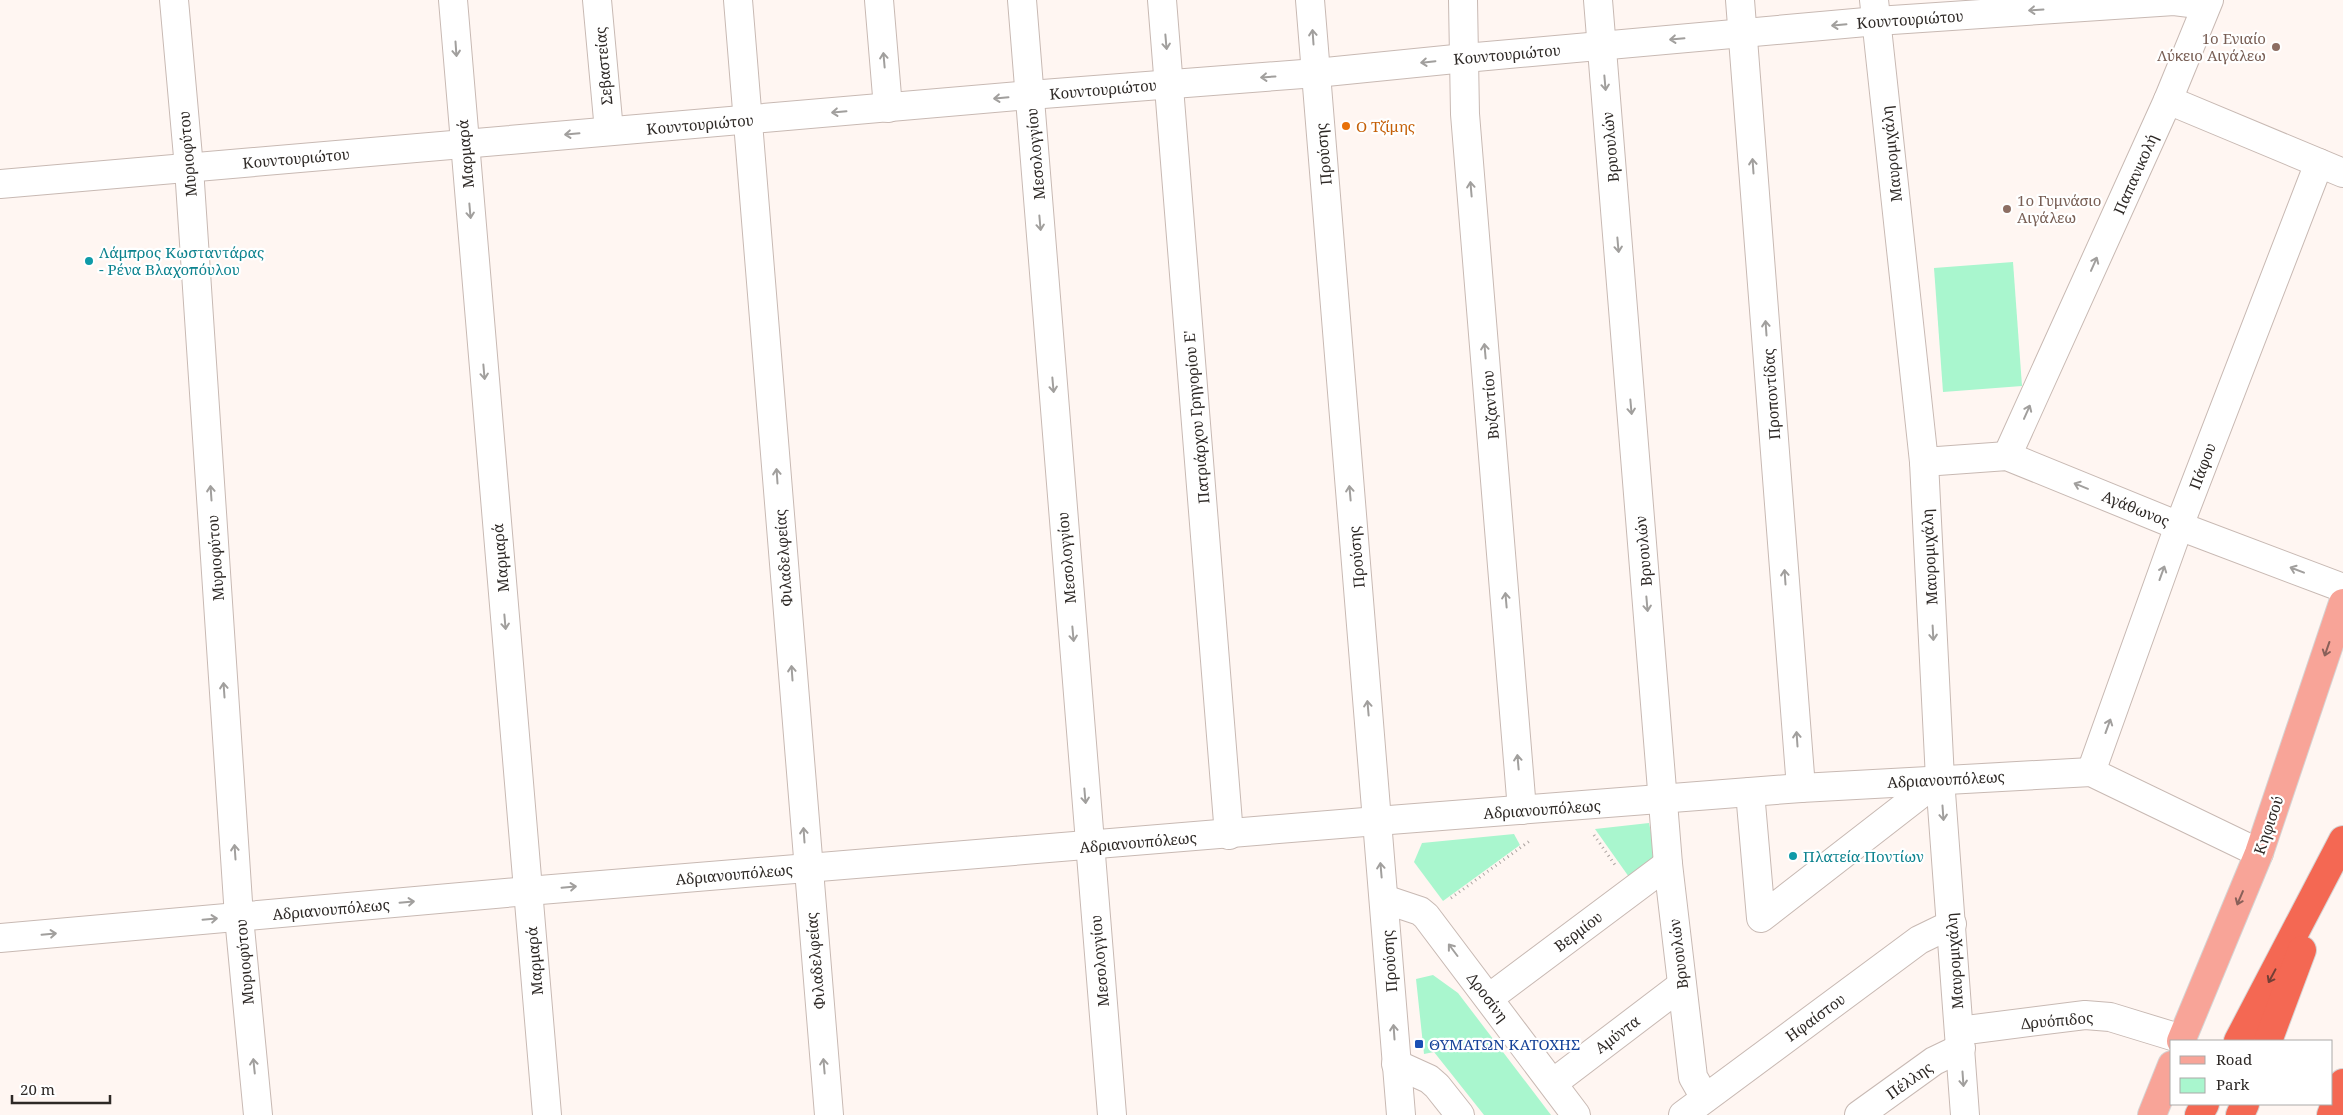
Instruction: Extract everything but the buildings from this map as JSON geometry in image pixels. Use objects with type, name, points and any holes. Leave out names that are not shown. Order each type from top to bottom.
[{"type":"highway","points":[[2239,1040],[2343,840]]},
{"type":"highway","points":[[2268,1040],[2343,840]]},
{"type":"highway","points":[[2331,1115],[2343,1083]]},
{"type":"main road","name":"Κηφισού","points":[[2182,1040],[2259,853],[2343,603]]},
{"type":"main road","points":[[2152,1115],[2170,1070]]},
{"type":"street","name":"Μυριοφύτου","points":[[174,0],[189,168],[239,917],[258,1115]]},
{"type":"street","name":"Μαρμαρά","points":[[453,0],[547,1115]]},
{"type":"street","name":"Σεβαστείας","points":[[597,0],[609,131]]},
{"type":"street","name":"Φιλαδελφείας","points":[[738,0],[828,1115]]},
{"type":"street","points":[[879,0],[888,108]]},
{"type":"street","name":"Μεσολογγίου","points":[[1022,0],[1112,1115]]},
{"type":"street","name":"Πατριάρχου Γρηγορίου Ε'","points":[[1162,0],[1229,835]]},
{"type":"street","name":"Προύσης","points":[[1310,0],[1401,1115]]},
{"type":"street","name":"Βυζαντίου","points":[[1463,0],[1465,114],[1522,810]]},
{"type":"street","name":"Βρυουλών","points":[[1598,0],[1668,864],[1693,1077],[1705,1098]]},
{"type":"street","name":"Προποντίδας","points":[[1740,0],[1801,788]]},
{"type":"street","name":"Κουντουριώτου","points":[[0,184],[1030,95],[1316,73],[1743,34],[1876,11],[2174,1],[2208,3]]},
{"type":"street","name":"Παπανικολή","points":[[2007,456],[2168,100],[2208,3]]},
{"type":"street","name":"Μαυρομιχάλη","points":[[1876,11],[1924,462],[1940,779],[1965,1115]]},
{"type":"street","points":[[2168,100],[2331,168]]},
{"type":"street","name":"Πάφου","points":[[2091,772],[2179,526],[2331,168]]},
{"type":"street","name":"Αγάθωνος","points":[[1924,462],[2007,456],[2179,526],[2343,588]]},
{"type":"street","name":"Αδριανουπόλεως","points":[[0,938],[528,891],[1229,835],[1377,821],[1801,788],[2091,772],[2259,853]]},
{"type":"street","points":[[1750,792],[1761,918],[1940,779]]},
{"type":"street","name":"Βερμίου","points":[[1489,998],[1668,864]]},
{"type":"street","name":"Δροσίνη","points":[[1384,899],[1420,911],[1426,916],[1576,1115]]},
{"type":"street","name":"Ηφαίστου","points":[[1683,1115],[1920,940],[1952,924]]},
{"type":"street","name":"Αμύντα","points":[[1553,1083],[1682,985]]},
{"type":"street","name":"Δρυόπιδος","points":[[1960,1040],[2085,1015],[2110,1017],[2182,1040]]},
{"type":"street","name":"Πέλλης","points":[[1859,1115],[1960,1040]]},
{"type":"street","points":[[1396,1064],[1429,1079],[1460,1115]]},
{"type":"path","points":[[1426,916],[1533,839],[1562,807],[1632,890]]},
{"type":"green space","points":[[2013,262],[2022,386],[1943,392],[1934,268]]},
{"type":"green space","points":[[1649,823],[1656,858],[1629,877],[1595,829]]},
{"type":"green space","points":[[1514,834],[1520,845],[1443,901],[1414,862],[1422,843]]},
{"type":"green space","points":[[1433,975],[1458,993],[1551,1115],[1484,1115],[1434,1052],[1424,1054],[1416,979]]},
{"type":"place","name":"1ο Ενιαίο Λύκειο Αιγάλεω","points":[[2276,47]]},
{"type":"place","name":"Ο Τζίμης","points":[[1346,126]]},
{"type":"place","name":"1ο Γυμνάσιο Αιγάλεω","points":[[2007,209]]},
{"type":"place","name":"Λάμπρος Κωσταντάρας - Ρένα Βλαχοπόυλου","points":[[89,261]]},
{"type":"place","name":"Πλατεία Ποντίων","points":[[1793,856]]},
{"type":"place","name":"ΘΥΜΑΤΩΝ ΚΑΤΟΧΗΣ","points":[[1419,1044]]}]
